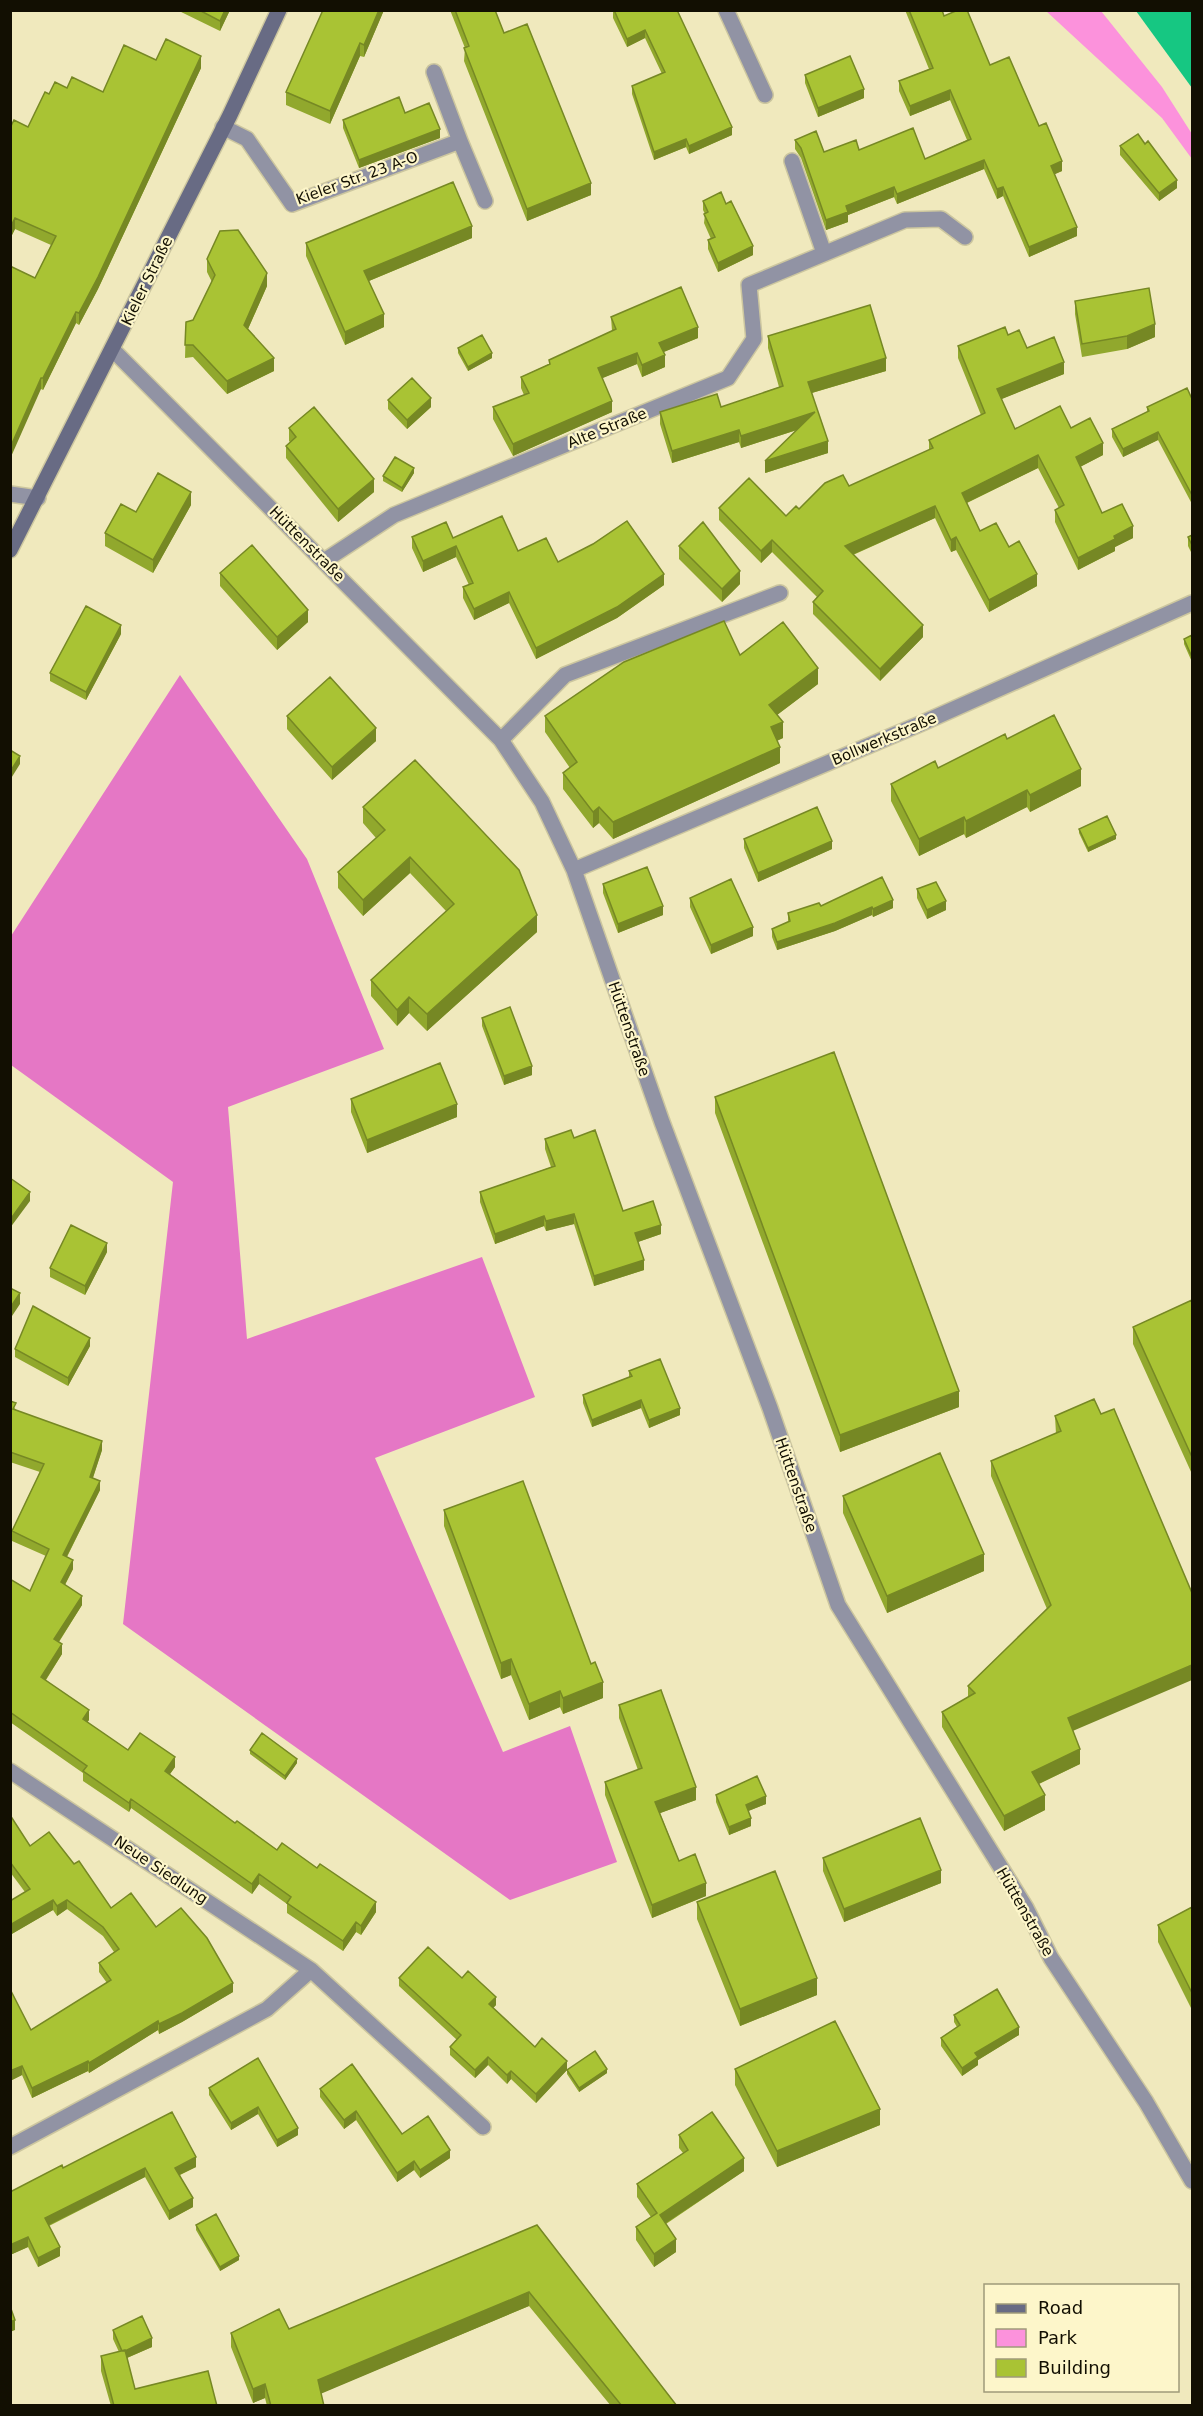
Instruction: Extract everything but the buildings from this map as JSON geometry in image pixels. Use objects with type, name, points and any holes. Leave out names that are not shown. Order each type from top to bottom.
[{"type":"main road","name":"Kieler Straße","points":[[10,550],[112,350],[279,10]]},
{"type":"street","points":[[726,10],[765,95]]},
{"type":"street","points":[[434,72],[485,201]]},
{"type":"street","name":"Kieler Str. 23 A-O","points":[[223,127],[247,139],[292,204],[460,141]]},
{"type":"street","points":[[792,161],[824,253]]},
{"type":"street","name":"Alte Straße","points":[[324,561],[394,515],[728,378],[754,339],[748,285],[905,220],[941,219],[965,237]]},
{"type":"street","name":"Hüttenstraße","points":[[112,350],[501,740],[542,802],[573,870],[662,1122],[770,1408],[838,1605],[1026,1908],[1051,1958],[1146,2102],[1192,2181]]},
{"type":"street","points":[[10,494],[38,498]]},
{"type":"street","points":[[501,740],[565,675],[780,593]]},
{"type":"street","name":"Bollwerkstraße","points":[[573,870],[920,724],[1192,603]]},
{"type":"street","name":"Neue Siedlung","points":[[10,1771],[311,1970],[483,2127]]},
{"type":"street","points":[[10,2147],[267,2009],[311,1970]]},
{"type":"green space","points":[[1046,11],[1101,11],[1162,87],[1192,134],[1192,159],[1162,118]]},
{"type":"shaded area","points":[[1136,11],[1192,11],[1192,88]]},
{"type":"shaded area","points":[[180,675],[307,859],[384,1049],[228,1107],[247,1339],[482,1257],[535,1397],[375,1458],[503,1752],[570,1726],[617,1862],[510,1900],[123,1624],[173,1182],[11,1065],[11,936]]}]
